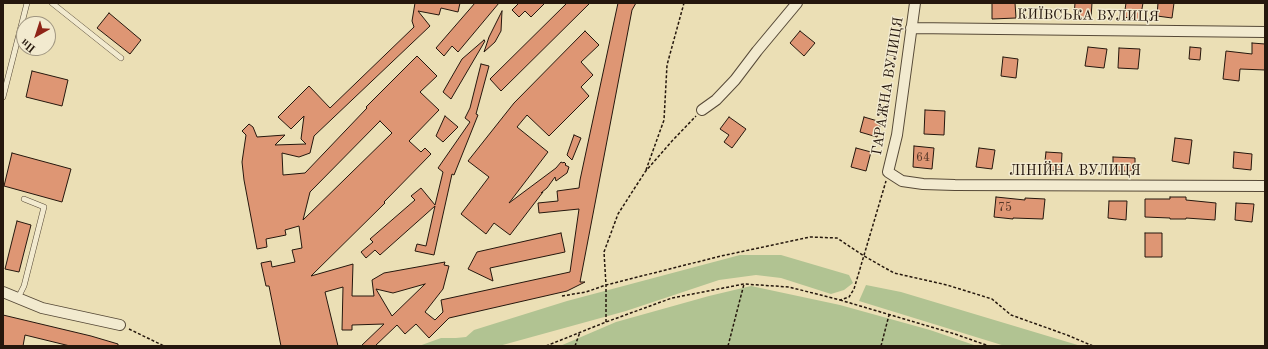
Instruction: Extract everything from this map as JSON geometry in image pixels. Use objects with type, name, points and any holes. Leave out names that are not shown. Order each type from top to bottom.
[{"type":"street","points":[[702,110],[716,100],[736,80],[757,51],[797,3]]},
{"type":"street","name":"ГАРАЖНА ВУЛИЦЯ","points":[[888,172],[896,135],[915,3]]},
{"type":"street","name":"КИЇВСЬКА ВУЛИЦЯ","points":[[911,28],[1265,32]]},
{"type":"street","name":"ЛІНІЙНА ВУЛИЦЯ","points":[[888,172],[902,182],[922,184],[1265,186]]},
{"type":"street","points":[[3,292],[42,308],[120,325]]},
{"type":"lane","points":[[3,97],[27,3]]},
{"type":"lane","points":[[52,3],[121,58]]},
{"type":"lane","points":[[18,298],[24,286],[44,207],[24,199]]},
{"type":"path","points":[[646,172],[664,120],[667,65],[684,3]]},
{"type":"path","points":[[606,322],[604,252],[618,214],[646,172],[672,141],[702,110]]},
{"type":"path","points":[[840,300],[849,297],[854,289],[888,172]]},
{"type":"path","points":[[562,296],[586,292],[606,285],[721,256],[810,238],[838,238],[864,256],[894,273],[947,285],[992,299],[1011,314],[1093,346]]},
{"type":"path","points":[[728,346],[744,284]]},
{"type":"path","points":[[546,346],[672,298],[744,284],[789,287],[840,300],[955,334],[989,346]]},
{"type":"path","points":[[881,346],[889,315]]},
{"type":"path","points":[[120,325],[164,346]]},
{"type":"path","points":[[575,346],[580,332]]},
{"type":"green space","points":[[740,255],[781,255],[849,275],[853,283],[844,290],[831,294],[781,278],[756,275],[719,280],[626,311],[499,346],[419,346],[441,338],[466,337],[474,330],[567,301]]},
{"type":"green space","points":[[866,285],[901,292],[1081,346],[1005,346],[859,301]]},
{"type":"green space","points":[[751,286],[840,305],[930,330],[977,346],[560,346],[616,322]]},
{"type":"building","points":[[415,3],[460,3],[458,12],[441,8],[439,15],[418,11],[430,26],[314,136],[310,153],[299,157],[282,153],[283,175],[305,173],[367,108],[366,107],[417,56],[437,76],[420,92],[439,110],[409,141],[421,152],[425,148],[431,154],[384,202],[385,203],[311,276],[353,264],[352,296],[374,296],[372,280],[384,273],[445,262],[444,265],[449,266],[443,289],[425,312],[435,320],[443,312],[441,300],[570,272],[579,209],[539,213],[538,203],[558,201],[557,191],[579,188],[618,3],[636,3],[632,10],[580,282],[585,282],[567,291],[449,318],[429,338],[416,324],[405,334],[397,325],[375,346],[361,346],[384,324],[352,325],[352,330],[342,330],[343,287],[325,292],[338,346],[281,346],[269,286],[266,286],[261,263],[271,261],[272,267],[295,262],[292,250],[302,248],[299,226],[285,230],[286,235],[266,239],[267,247],[257,249],[244,180],[242,162],[246,135],[242,131],[249,124],[253,127],[257,137],[285,135],[275,145],[306,144],[301,139],[304,116],[291,129],[278,117],[309,86],[330,108],[414,27],[412,21]],"holes":[[[380,121],[392,133],[303,220],[310,192]],[[425,284],[392,316],[376,289],[393,293]]]},
{"type":"building","points":[[475,3],[499,3],[458,52],[452,46],[444,56],[436,48]]},
{"type":"building","points":[[519,3],[545,3],[531,17],[525,11],[519,17],[512,10]]},
{"type":"building","points":[[567,3],[590,3],[501,91],[490,79]]},
{"type":"building","points":[[992,3],[1015,3],[1016,18],[992,19]]},
{"type":"building","points":[[1075,3],[1092,3],[1091,18],[1074,17]]},
{"type":"building","points":[[1126,3],[1143,3],[1140,20],[1124,17]]},
{"type":"building","points":[[1158,3],[1174,3],[1172,18],[1157,16]]},
{"type":"building","points":[[502,11],[501,31],[495,42],[484,52],[489,37]]},
{"type":"building","points":[[109,13],[141,40],[130,54],[97,28]]},
{"type":"building","points":[[585,31],[599,45],[581,62],[593,75],[581,87],[589,96],[549,136],[527,115],[517,127],[548,152],[509,203],[556,168],[561,162],[564,162],[566,164],[565,165],[569,167],[567,173],[556,181],[555,177],[547,188],[541,193],[543,192],[510,235],[494,223],[486,234],[461,214],[489,177],[468,161],[514,103]]},
{"type":"building","points":[[800,31],[815,43],[804,56],[790,43]]},
{"type":"building","points":[[484,40],[485,41],[451,99],[443,92],[462,59]]},
{"type":"building","points":[[1252,43],[1265,44],[1265,70],[1240,69],[1239,81],[1223,79],[1226,51],[1252,54]]},
{"type":"building","points":[[1088,47],[1107,49],[1104,68],[1085,66]]},
{"type":"building","points":[[1190,47],[1201,48],[1200,60],[1189,59]]},
{"type":"building","points":[[1119,48],[1140,49],[1138,69],[1118,68]]},
{"type":"building","points":[[1003,57],[1018,59],[1016,78],[1001,76]]},
{"type":"building","points":[[481,64],[489,66],[476,114],[478,115],[454,175],[452,174],[434,255],[415,251],[417,244],[426,246],[435,206],[380,255],[375,250],[366,258],[361,252],[373,242],[370,239],[415,200],[411,196],[421,188],[435,205],[443,172],[438,168],[470,122],[465,118],[470,108]]},
{"type":"building","points":[[32,71],[68,80],[62,106],[26,97]]},
{"type":"building","points":[[925,110],[945,111],[944,135],[924,134]]},
{"type":"building","points":[[445,116],[458,127],[443,142],[436,136]]},
{"type":"building","points":[[729,117],[746,129],[732,148],[724,142],[729,135],[720,129]]},
{"type":"building","points":[[864,117],[881,122],[877,137],[860,132]]},
{"type":"building","points":[[574,135],[581,138],[572,160],[567,155]]},
{"type":"building","points":[[1175,138],[1192,140],[1189,164],[1172,161]]},
{"type":"building","points":[[914,146],[934,148],[932,169],[913,167]]},
{"type":"building","points":[[856,148],[871,152],[866,171],[851,167]]},
{"type":"building","points":[[979,148],[995,150],[992,169],[976,167]]},
{"type":"building","points":[[1046,152],[1062,153],[1061,171],[1044,170]]},
{"type":"building","points":[[1234,152],[1252,154],[1251,170],[1233,168]]},
{"type":"building","points":[[12,153],[71,169],[62,202],[4,186]]},
{"type":"building","points":[[1113,157],[1135,158],[1135,171],[1113,171]]},
{"type":"building","points":[[996,197],[1025,200],[1025,198],[1045,199],[1043,219],[1013,219],[994,217]]},
{"type":"building","points":[[1170,197],[1186,197],[1186,200],[1216,203],[1215,220],[1145,217],[1145,199],[1170,199]]},
{"type":"building","points":[[1109,201],[1127,201],[1126,220],[1108,218]]},
{"type":"building","points":[[1236,203],[1254,204],[1252,222],[1235,220]]},
{"type":"building","points":[[17,221],[31,225],[19,272],[5,269]]},
{"type":"building","points":[[561,233],[565,252],[490,268],[493,281],[468,269],[477,252]]},
{"type":"building","points":[[1145,233],[1162,233],[1162,257],[1145,257]]},
{"type":"building","points":[[3,315],[91,336],[118,344],[118,346],[70,346],[25,335],[23,346],[3,346]]}]
